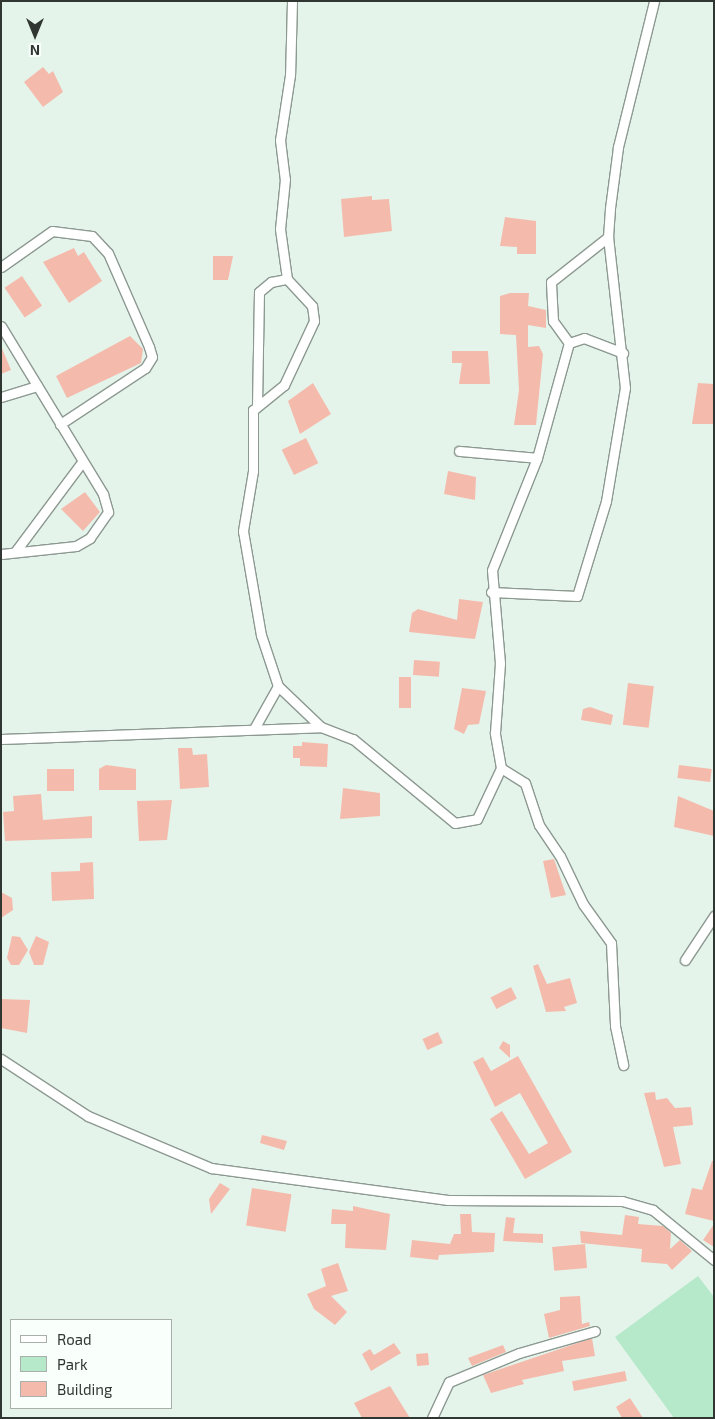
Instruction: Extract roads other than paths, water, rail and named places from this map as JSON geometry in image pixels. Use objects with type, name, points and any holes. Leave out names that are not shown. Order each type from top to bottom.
[{"type":"street","points":[[256,406],[284,386],[310,335],[312,306],[287,279],[280,229],[285,179],[280,140],[290,75],[292,1]]},
{"type":"street","points":[[491,592],[569,599],[580,594],[606,501],[621,425],[624,353],[608,237],[618,146],[654,1]]},
{"type":"street","points":[[1,267],[52,231],[92,236],[108,253],[149,347],[152,357],[145,368],[60,424]]},
{"type":"street","points":[[569,343],[553,321],[552,282],[608,237]]},
{"type":"street","points":[[287,279],[271,282],[259,292],[256,406],[251,416],[253,471],[243,532],[261,635],[278,686],[321,727]]},
{"type":"street","points":[[1,326],[103,494],[106,520],[90,538],[76,546],[1,554]]},
{"type":"street","points":[[569,343],[584,338],[624,353]]},
{"type":"street","points":[[1,739],[255,727],[321,727],[353,739],[455,823],[468,823],[481,815],[501,768],[495,733],[500,663],[491,592],[492,570],[537,458],[569,343]]},
{"type":"street","points":[[1,398],[38,386]]},
{"type":"street","points":[[459,451],[537,458]]},
{"type":"street","points":[[15,552],[82,462]]},
{"type":"street","points":[[255,727],[278,686]]},
{"type":"street","points":[[501,768],[525,783],[539,825],[560,856],[583,904],[611,942],[615,1026],[623,1065]]},
{"type":"street","points":[[685,960],[714,916]]},
{"type":"street","points":[[1,1059],[88,1116],[212,1168],[448,1200],[622,1201],[653,1210],[714,1260]]},
{"type":"street","points":[[432,1418],[449,1382],[519,1353],[595,1331]]}]
